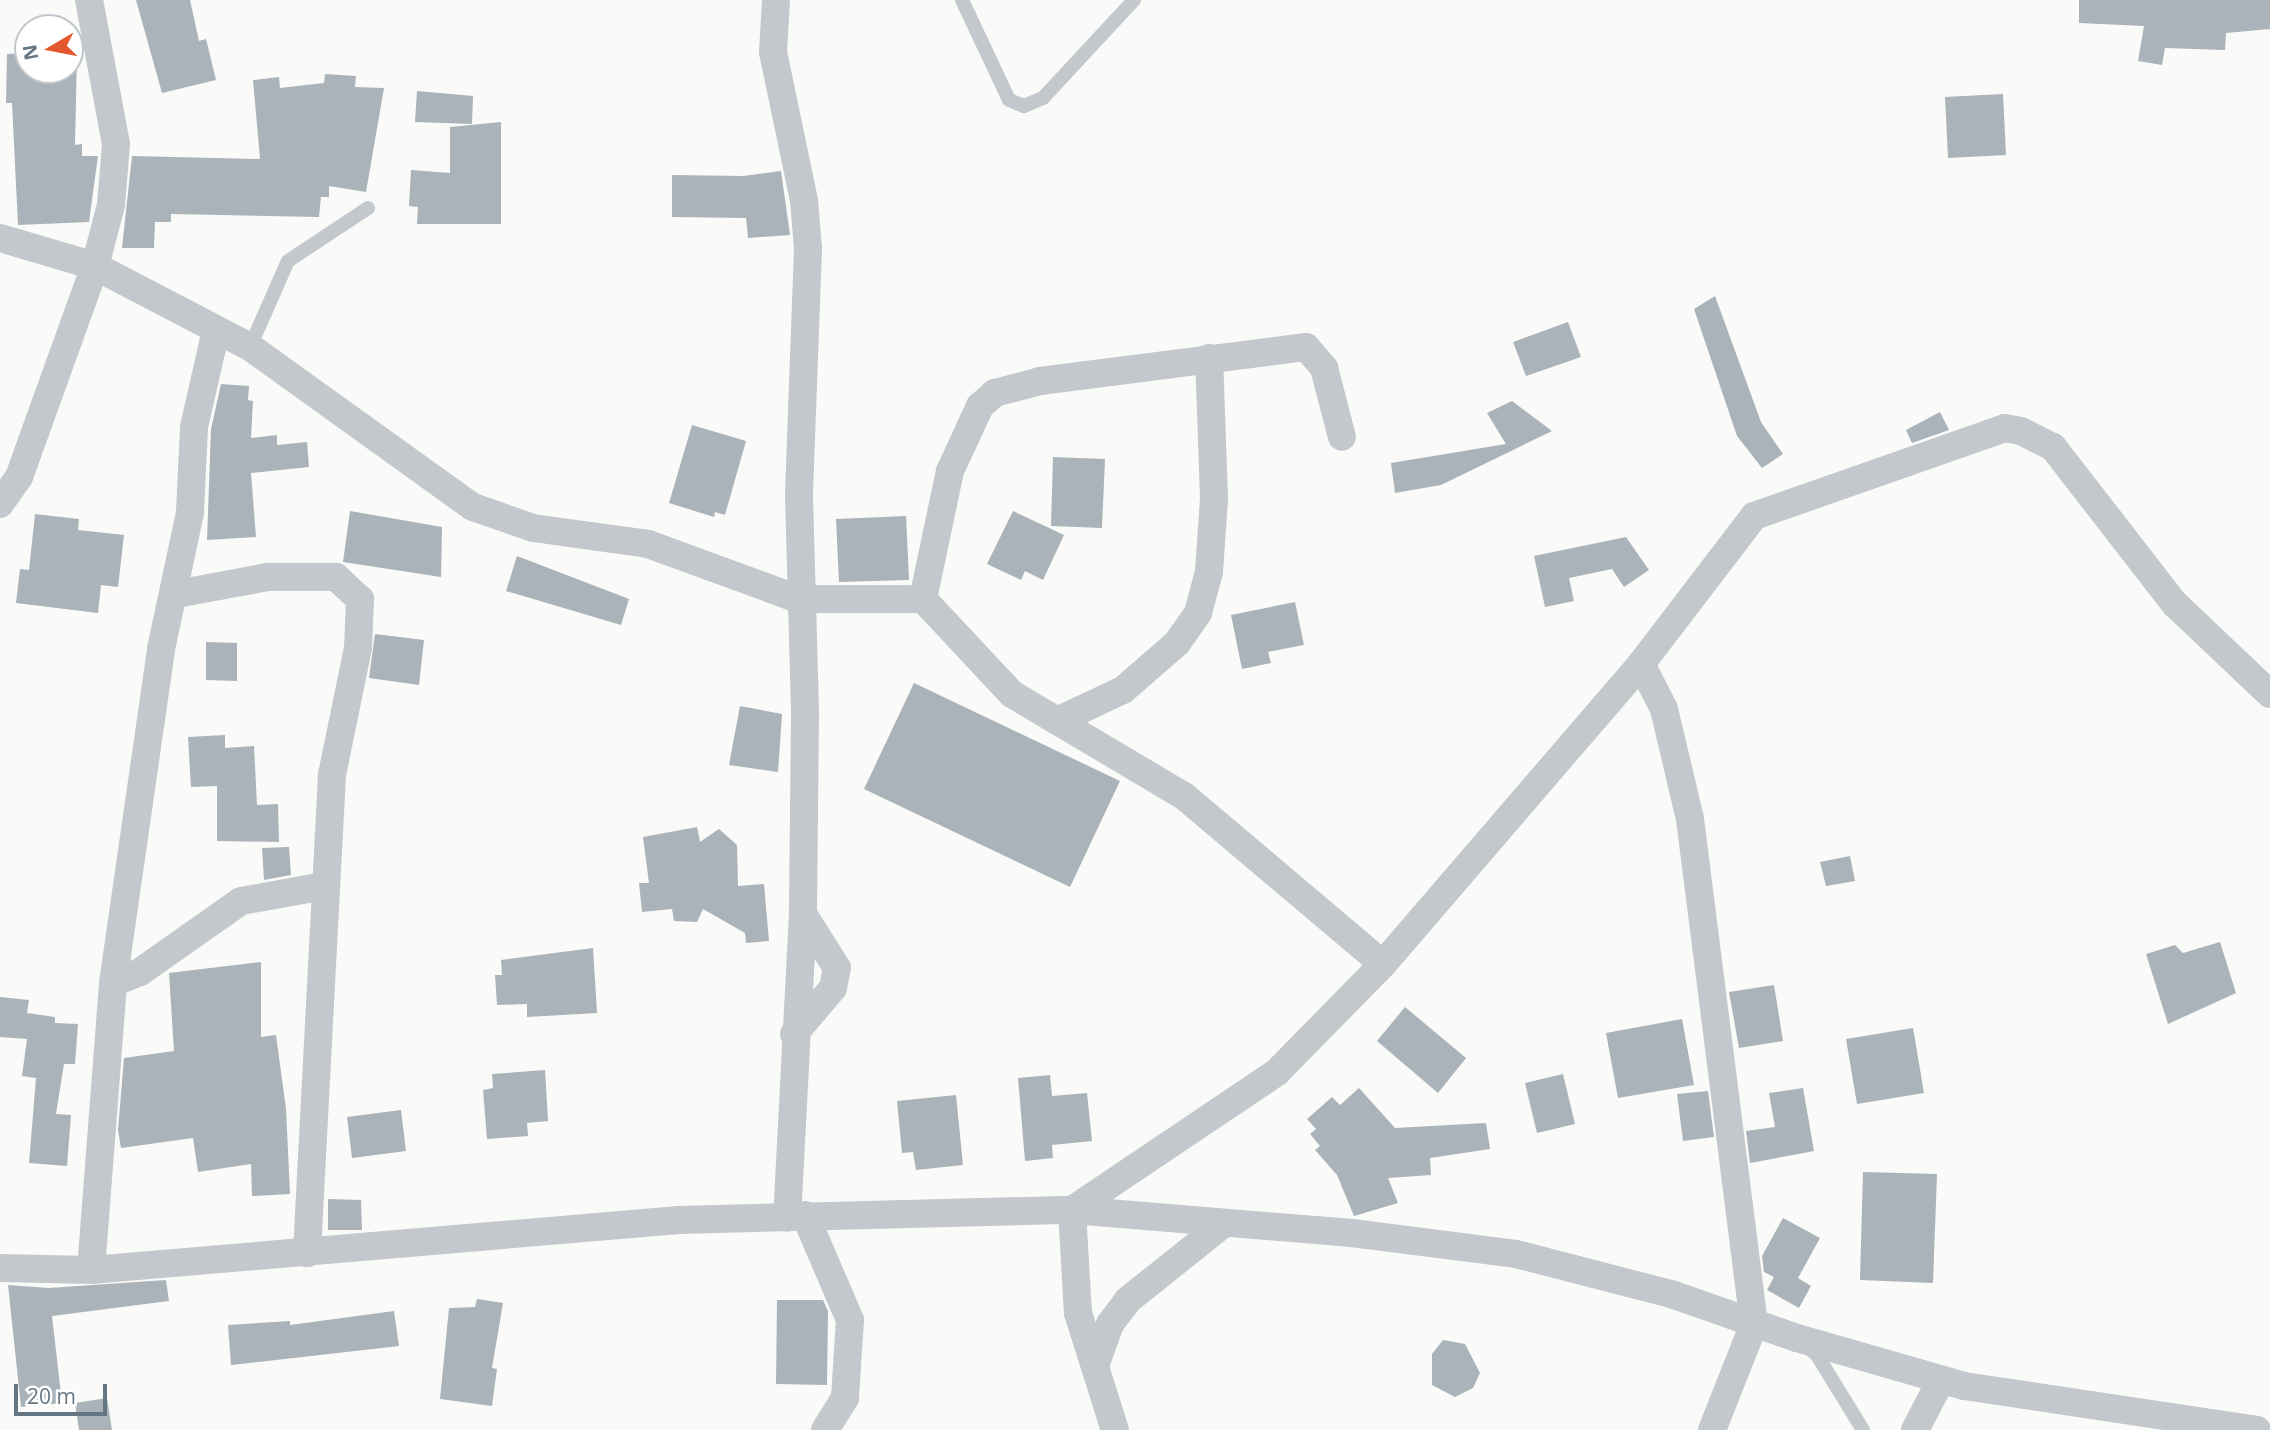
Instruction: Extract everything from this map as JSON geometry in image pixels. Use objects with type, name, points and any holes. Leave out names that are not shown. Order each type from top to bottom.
[{"type":"street","points":[[0,503],[19,477],[95,266],[111,205],[116,144],[89,0]]},
{"type":"street","points":[[776,0],[773,52],[804,201],[808,248],[798,599],[805,716],[803,914],[794,1034],[796,1217],[850,1320],[845,1398],[825,1430]]},
{"type":"street","points":[[0,238],[95,266],[250,347],[473,507],[533,528],[648,544],[798,599],[923,599],[1012,694],[1184,796],[1383,964]]},
{"type":"street","points":[[91,1270],[113,983],[161,649],[176,594],[190,512],[194,428],[216,330]]},
{"type":"street","points":[[923,599],[950,471],[980,406],[996,393],[1040,381],[1306,346],[1324,368],[1342,437]]},
{"type":"street","points":[[1057,721],[1123,690],[1177,643],[1199,613],[1209,572],[1214,498],[1209,358]]},
{"type":"street","points":[[1072,1210],[1277,1072],[1383,964],[1641,664],[1754,516],[2005,428],[2053,447],[2175,604],[2270,694]]},
{"type":"street","points":[[176,594],[268,577],[336,576],[360,599],[358,648],[332,775],[324,886],[307,1253]]},
{"type":"street","points":[[1641,664],[1664,709],[1690,819],[1754,1324],[1712,1430]]},
{"type":"street","points":[[113,983],[140,972],[241,901],[324,886]]},
{"type":"street","points":[[794,1034],[833,988],[838,968],[803,914]]},
{"type":"street","points":[[1072,1210],[1078,1313],[1115,1430]]},
{"type":"street","points":[[0,1268],[91,1270],[678,1220],[1072,1210],[1222,1225],[1352,1233],[1516,1254],[1674,1294],[1797,1338],[1941,1380],[2257,1430]]},
{"type":"street","points":[[1095,1366],[1110,1324],[1128,1300],[1222,1225]]},
{"type":"street","points":[[1915,1430],[1941,1380]]},
{"type":"lane","points":[[962,0],[1009,100],[1024,106],[1043,98],[1134,0]]},
{"type":"lane","points":[[250,347],[288,261],[368,208]]},
{"type":"lane","points":[[1797,1338],[1817,1355],[1863,1430]]},
{"type":"building","points":[[136,0],[190,0],[199,41],[206,39],[216,80],[162,93]]},
{"type":"building","points":[[2079,0],[2270,0],[2270,29],[2226,33],[2225,50],[2165,48],[2162,65],[2138,61],[2144,26],[2079,23]]},
{"type":"building","points":[[7,54],[14,54],[14,84],[76,84],[75,145],[82,144],[82,156],[98,156],[89,222],[18,225],[12,103],[6,103]]},
{"type":"building","points":[[325,74],[356,76],[355,87],[384,88],[366,192],[329,186],[329,197],[321,197],[319,217],[171,214],[171,222],[155,222],[154,248],[122,248],[132,156],[260,159],[253,80],[279,77],[280,88],[324,83]]},
{"type":"building","points":[[417,91],[473,96],[472,124],[415,122]]},
{"type":"building","points":[[2003,94],[2006,155],[1948,158],[1945,97]]},
{"type":"building","points":[[501,122],[501,224],[417,224],[418,207],[409,206],[411,170],[450,173],[450,127]]},
{"type":"building","points":[[781,171],[790,235],[748,238],[746,218],[672,217],[672,175],[743,176]]},
{"type":"building","points":[[1715,296],[1761,422],[1783,454],[1762,468],[1737,436],[1694,309]]},
{"type":"building","points":[[1568,322],[1581,357],[1526,376],[1513,342]]},
{"type":"building","points":[[221,384],[249,386],[248,400],[253,401],[251,438],[277,435],[277,445],[307,442],[309,467],[251,473],[256,537],[207,540],[211,429]]},
{"type":"building","points":[[1512,401],[1552,431],[1441,485],[1395,493],[1391,463],[1506,444],[1487,413]]},
{"type":"building","points":[[1940,412],[1949,430],[1912,443],[1906,430]]},
{"type":"building","points":[[692,425],[746,441],[725,515],[715,512],[714,517],[669,503]]},
{"type":"building","points":[[1053,457],[1105,459],[1102,528],[1051,526]]},
{"type":"building","points":[[350,511],[442,527],[441,577],[343,562]]},
{"type":"building","points":[[1013,511],[1064,535],[1043,580],[1025,571],[1021,580],[987,564]]},
{"type":"building","points":[[35,514],[79,519],[78,530],[124,535],[118,587],[101,585],[98,613],[16,603],[20,569],[29,570]]},
{"type":"building","points":[[906,516],[909,580],[839,582],[836,519]]},
{"type":"building","points":[[1626,537],[1649,570],[1624,587],[1612,569],[1569,578],[1574,601],[1545,607],[1534,556]]},
{"type":"building","points":[[517,556],[629,599],[621,625],[506,591]]},
{"type":"building","points":[[1295,602],[1304,645],[1268,652],[1271,663],[1242,669],[1231,615]]},
{"type":"building","points":[[375,634],[424,640],[419,685],[369,678]]},
{"type":"building","points":[[206,642],[237,643],[237,681],[206,680]]},
{"type":"building","points":[[914,683],[1120,781],[1070,887],[864,789]]},
{"type":"building","points":[[740,706],[782,714],[778,772],[729,765]]},
{"type":"building","points":[[225,735],[225,748],[254,746],[257,805],[278,804],[279,842],[217,841],[217,786],[191,787],[188,737]]},
{"type":"building","points":[[697,827],[700,842],[719,829],[737,845],[738,886],[764,884],[769,941],[746,943],[745,933],[703,909],[697,922],[674,921],[672,909],[642,912],[639,883],[649,883],[643,837]]},
{"type":"building","points":[[289,847],[291,875],[264,880],[262,848]]},
{"type":"building","points":[[1850,856],[1855,881],[1826,886],[1820,862]]},
{"type":"building","points":[[2220,942],[2236,993],[2168,1024],[2146,954],[2175,945],[2183,953]]},
{"type":"building","points":[[593,948],[597,1013],[527,1017],[527,1004],[497,1005],[495,975],[502,975],[501,960]]},
{"type":"building","points":[[261,962],[261,1037],[276,1035],[286,1109],[290,1194],[252,1196],[251,1164],[198,1172],[193,1138],[121,1148],[118,1130],[124,1058],[174,1051],[169,973]]},
{"type":"building","points":[[1774,985],[1783,1041],[1739,1048],[1729,992]]},
{"type":"building","points":[[0,997],[29,1000],[27,1013],[55,1017],[55,1023],[78,1024],[75,1064],[64,1064],[56,1114],[71,1115],[67,1166],[29,1163],[36,1078],[22,1076],[27,1039],[0,1037]]},
{"type":"building","points":[[1405,1007],[1466,1058],[1438,1093],[1377,1041]]},
{"type":"building","points":[[1682,1019],[1694,1085],[1618,1098],[1606,1033]]},
{"type":"building","points":[[1913,1028],[1924,1093],[1857,1104],[1846,1039]]},
{"type":"building","points":[[545,1070],[548,1121],[527,1123],[528,1136],[487,1139],[483,1090],[493,1088],[492,1074]]},
{"type":"building","points":[[1563,1074],[1575,1124],[1537,1133],[1525,1083]]},
{"type":"building","points":[[1050,1075],[1052,1096],[1087,1093],[1092,1141],[1052,1145],[1053,1158],[1025,1161],[1018,1078]]},
{"type":"building","points":[[1359,1088],[1395,1128],[1486,1123],[1490,1149],[1430,1158],[1431,1175],[1388,1178],[1398,1203],[1354,1216],[1337,1175],[1315,1150],[1320,1146],[1310,1134],[1316,1129],[1307,1119],[1332,1097],[1340,1105]]},
{"type":"building","points":[[1803,1088],[1814,1151],[1750,1163],[1746,1131],[1775,1127],[1769,1093]]},
{"type":"building","points":[[1708,1091],[1714,1137],[1683,1141],[1677,1094]]},
{"type":"building","points":[[956,1095],[963,1165],[916,1170],[913,1152],[902,1153],[897,1101]]},
{"type":"building","points":[[401,1110],[406,1151],[352,1158],[347,1117]]},
{"type":"building","points":[[1863,1172],[1937,1174],[1933,1283],[1860,1280]]},
{"type":"building","points":[[328,1199],[361,1200],[362,1230],[328,1230]]},
{"type":"building","points":[[1783,1218],[1820,1238],[1798,1278],[1811,1286],[1799,1308],[1767,1290],[1774,1277],[1764,1272],[1762,1256]]},
{"type":"building","points":[[166,1280],[169,1301],[52,1316],[62,1403],[21,1407],[8,1285],[49,1288]]},
{"type":"building","points":[[477,1299],[503,1303],[492,1368],[497,1369],[492,1406],[440,1399],[449,1308],[475,1307]]},
{"type":"building","points":[[777,1300],[823,1300],[828,1311],[827,1385],[776,1384]]},
{"type":"building","points":[[394,1311],[399,1346],[231,1365],[228,1325],[290,1321],[290,1325]]},
{"type":"building","points":[[1443,1340],[1465,1344],[1480,1373],[1473,1388],[1455,1397],[1432,1385],[1432,1354]]},
{"type":"building","points":[[107,1398],[112,1430],[79,1430],[75,1403]]}]
